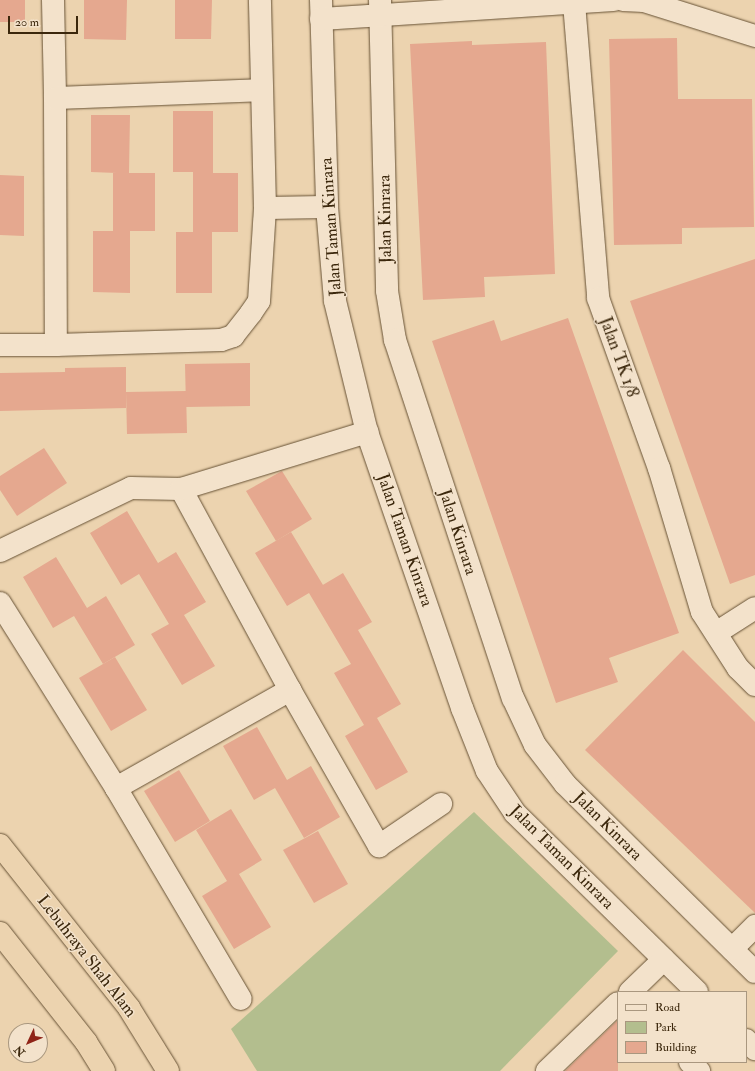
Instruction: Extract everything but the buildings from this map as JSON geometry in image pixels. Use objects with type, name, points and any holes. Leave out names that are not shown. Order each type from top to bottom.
[{"type":"highway","name":"Lebuhraya Shah Alam","points":[[0,845],[129,1008],[168,1071]]},
{"type":"highway","points":[[0,932],[86,1042],[104,1071]]},
{"type":"street","points":[[53,0],[56,346]]},
{"type":"street","points":[[0,345],[56,346],[221,340],[233,336],[259,301],[265,208],[260,0]]},
{"type":"street","points":[[321,9],[574,3],[612,0]]},
{"type":"street","points":[[623,0],[644,1],[755,36]]},
{"type":"street","name":"Jalan TK 1/8","points":[[574,3],[598,298],[658,468],[702,612],[738,668],[755,685]]},
{"type":"street","name":"Jalan Kinrara","points":[[380,8],[387,291],[395,340],[513,698],[536,745],[565,784],[755,972]]},
{"type":"street","name":"Jalan Taman Kinrara","points":[[321,9],[327,207],[335,301],[367,432],[462,708],[487,771],[515,812],[696,991]]},
{"type":"street","points":[[55,98],[261,90]]},
{"type":"street","points":[[265,208],[327,207]]},
{"type":"street","points":[[0,551],[131,488],[181,489],[367,432]]},
{"type":"street","points":[[181,489],[290,690],[379,846],[441,804]]},
{"type":"street","points":[[0,603],[116,788],[241,999]]},
{"type":"street","points":[[716,633],[755,608]]},
{"type":"street","points":[[116,788],[290,690]]},
{"type":"street","points":[[732,949],[755,926]]},
{"type":"street","points":[[631,991],[664,959]]},
{"type":"street","points":[[547,1071],[617,1004]]},
{"type":"street","points":[[747,1041],[755,1050]]},
{"type":"street","points":[[691,1063],[699,1071]]},
{"type":"green space","points":[[474,812],[618,951],[500,1071],[257,1071],[231,1029]]}]
